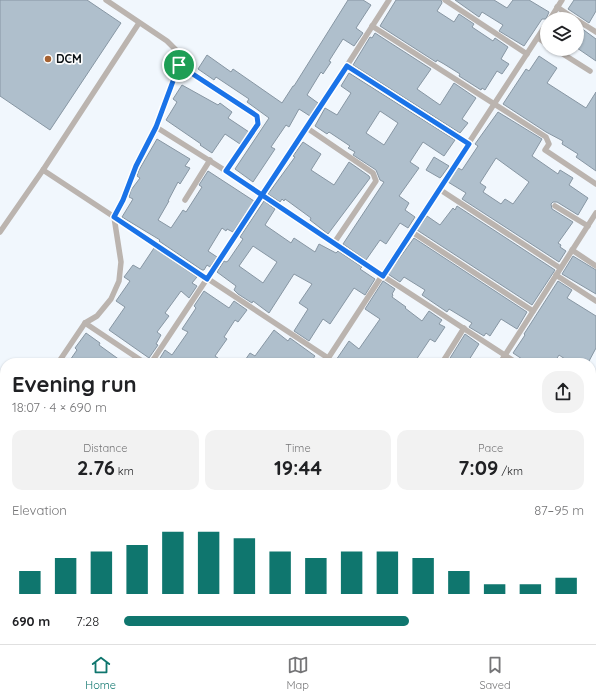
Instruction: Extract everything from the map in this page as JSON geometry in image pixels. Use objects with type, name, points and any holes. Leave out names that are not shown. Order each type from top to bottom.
[{"type":"lane","points":[[62,358],[86,323],[97,316],[111,299],[119,281],[121,262],[114,217],[123,200],[136,166],[156,127],[179,65],[178,52],[167,41],[106,0]]},
{"type":"lane","points":[[154,358],[390,0]]},
{"type":"lane","points":[[445,0],[527,54]]},
{"type":"lane","points":[[554,12],[562,0]]},
{"type":"lane","points":[[557,7],[564,12]]},
{"type":"lane","points":[[0,232],[43,170],[139,22]]},
{"type":"lane","points":[[584,25],[596,32]]},
{"type":"lane","points":[[372,26],[546,138],[549,144],[545,150],[596,184]]},
{"type":"lane","points":[[328,358],[540,35]]},
{"type":"lane","points":[[566,56],[590,72]]},
{"type":"lane","points":[[179,65],[257,116],[258,124],[226,171]]},
{"type":"lane","points":[[347,66],[469,144]]},
{"type":"lane","points":[[156,127],[210,160],[383,276],[510,358]]},
{"type":"lane","points":[[307,128],[374,173],[376,181],[334,243]]},
{"type":"lane","points":[[185,200],[210,160]]},
{"type":"lane","points":[[43,170],[324,358]]},
{"type":"lane","points":[[439,189],[560,268]]},
{"type":"lane","points":[[555,206],[588,226]]},
{"type":"lane","points":[[503,358],[596,213]]},
{"type":"lane","points":[[412,232],[533,311]]},
{"type":"lane","points":[[572,250],[596,266]]},
{"type":"lane","points":[[556,275],[596,301]]},
{"type":"lane","points":[[86,323],[138,358]]},
{"type":"lane","points":[[445,358],[464,328]]},
{"type":"building","name":"DCM","points":[[0,0],[87,0],[121,23],[50,130],[0,96]]},
{"type":"building","points":[[348,0],[363,0],[371,5],[356,28],[363,33],[354,46],[343,39],[329,61],[331,62],[323,74],[321,72],[307,95],[318,103],[310,116],[299,109],[289,127],[286,125],[271,147],[275,149],[253,182],[235,169],[269,118],[247,102],[249,99],[216,77],[214,80],[198,69],[207,55],[231,72],[233,69],[282,103]]},
{"type":"building","points":[[396,0],[441,0],[442,3],[437,11],[454,22],[459,14],[474,24],[472,27],[493,41],[495,38],[508,47],[501,59],[509,64],[502,74],[497,71],[485,90],[482,88],[481,90],[459,76],[460,74],[437,60],[436,62],[380,26]]},
{"type":"building","points":[[455,0],[494,0],[507,8],[513,0],[529,0],[549,12],[540,12],[540,22],[524,46],[499,31],[503,25],[482,12],[479,17]]},
{"type":"building","points":[[574,0],[596,0],[596,11],[589,23],[584,20],[584,12],[572,12],[568,9]]},
{"type":"building","points":[[584,30],[596,39],[596,61],[584,53]]},
{"type":"building","points":[[375,33],[431,69],[417,89],[440,105],[454,83],[476,98],[462,119],[468,123],[460,133],[353,65],[370,37],[372,38]]},
{"type":"building","points":[[539,56],[557,68],[547,83],[586,108],[596,92],[596,171],[576,157],[578,154],[562,144],[563,141],[546,132],[503,104],[526,69],[529,71]]},
{"type":"building","points":[[349,73],[455,140],[444,156],[423,142],[410,162],[419,168],[399,196],[409,203],[405,210],[415,217],[408,228],[400,223],[386,244],[380,240],[366,260],[343,244],[384,182],[380,180],[376,170],[353,155],[355,152],[348,148],[350,146],[329,132],[327,134],[315,126],[325,108],[337,115],[351,93],[341,86]],"holes":[[[380,111],[398,123],[384,145],[366,133]]]},
{"type":"building","points":[[182,85],[218,105],[220,103],[232,112],[228,118],[249,132],[240,144],[225,134],[212,153],[166,120],[177,102],[173,99]]},
{"type":"building","points":[[498,112],[542,139],[532,156],[558,174],[560,170],[573,178],[569,185],[588,198],[578,215],[557,202],[553,202],[551,204],[552,209],[573,222],[558,243],[561,245],[560,247],[566,251],[559,262],[462,199],[466,193],[448,182],[458,168],[462,170],[478,146],[475,144]],"holes":[[[496,158],[529,182],[513,204],[505,199],[501,204],[483,192],[486,187],[480,183]]]},
{"type":"building","points":[[157,139],[190,159],[185,166],[190,168],[180,184],[178,182],[158,220],[171,228],[183,210],[186,212],[202,187],[199,185],[208,171],[254,201],[233,232],[227,229],[226,231],[222,228],[208,251],[217,257],[210,267],[207,265],[204,270],[159,241],[160,240],[122,217],[133,199],[129,197],[131,190],[140,178],[137,176],[139,170]]},
{"type":"building","points":[[303,142],[321,154],[311,170],[334,185],[349,162],[370,178],[328,234],[310,220],[311,218],[285,199],[284,201],[282,199],[280,202],[268,194],[295,157],[293,156]]},
{"type":"building","points":[[434,157],[449,166],[440,178],[426,170]]},
{"type":"building","points":[[264,201],[275,209],[265,225],[291,243],[294,238],[315,252],[319,244],[336,253],[338,251],[362,267],[360,269],[375,279],[365,295],[354,288],[330,324],[323,319],[309,341],[294,331],[308,309],[299,303],[312,284],[294,274],[269,313],[253,301],[252,303],[238,294],[234,290],[236,286],[217,272],[224,261],[228,261],[243,239],[240,237]],"holes":[[[253,246],[277,262],[263,283],[239,266]]]},
{"type":"building","points":[[457,206],[555,270],[532,305],[417,230],[427,216],[440,225],[453,208],[455,210]]},
{"type":"building","points":[[414,238],[527,312],[517,329],[501,319],[490,336],[486,333],[484,336],[469,327],[472,323],[449,309],[447,312],[422,295],[425,290],[404,277],[400,282],[388,274]]},
{"type":"building","points":[[154,248],[197,277],[192,283],[197,286],[189,298],[181,291],[165,313],[169,316],[157,332],[161,335],[156,344],[158,345],[149,358],[109,330],[125,307],[116,301],[130,281],[124,277],[133,265],[140,269]]},
{"type":"building","points":[[573,256],[596,270],[596,294],[562,274]]},
{"type":"building","points":[[383,281],[395,289],[392,297],[422,321],[429,311],[442,320],[439,324],[445,327],[435,342],[430,339],[417,358],[337,358],[349,341],[359,349],[380,319],[365,309]]},
{"type":"building","points":[[558,281],[572,290],[567,298],[596,316],[596,348],[591,358],[564,358],[559,355],[557,358],[520,358],[513,353],[525,335],[524,334]]},
{"type":"building","points":[[204,291],[229,308],[234,301],[247,310],[238,322],[235,320],[224,337],[227,339],[215,356],[218,358],[160,358],[165,350],[172,355],[188,332],[182,329],[196,308],[194,306]]},
{"type":"building","points":[[274,330],[288,341],[290,338],[315,356],[314,358],[246,358],[250,353],[255,356]]},
{"type":"building","points":[[86,333],[117,358],[71,358],[77,350],[75,348]]},
{"type":"building","points":[[465,334],[479,344],[470,358],[450,358]]},
{"type":"place","name":"DCM","points":[[48,59]]},
{"type":"route","points":[[179,65],[156,127],[136,166],[123,200],[114,217],[207,279],[262,195],[383,276],[469,144],[347,66],[262,195],[226,171],[258,124],[257,116],[179,65]]}]
